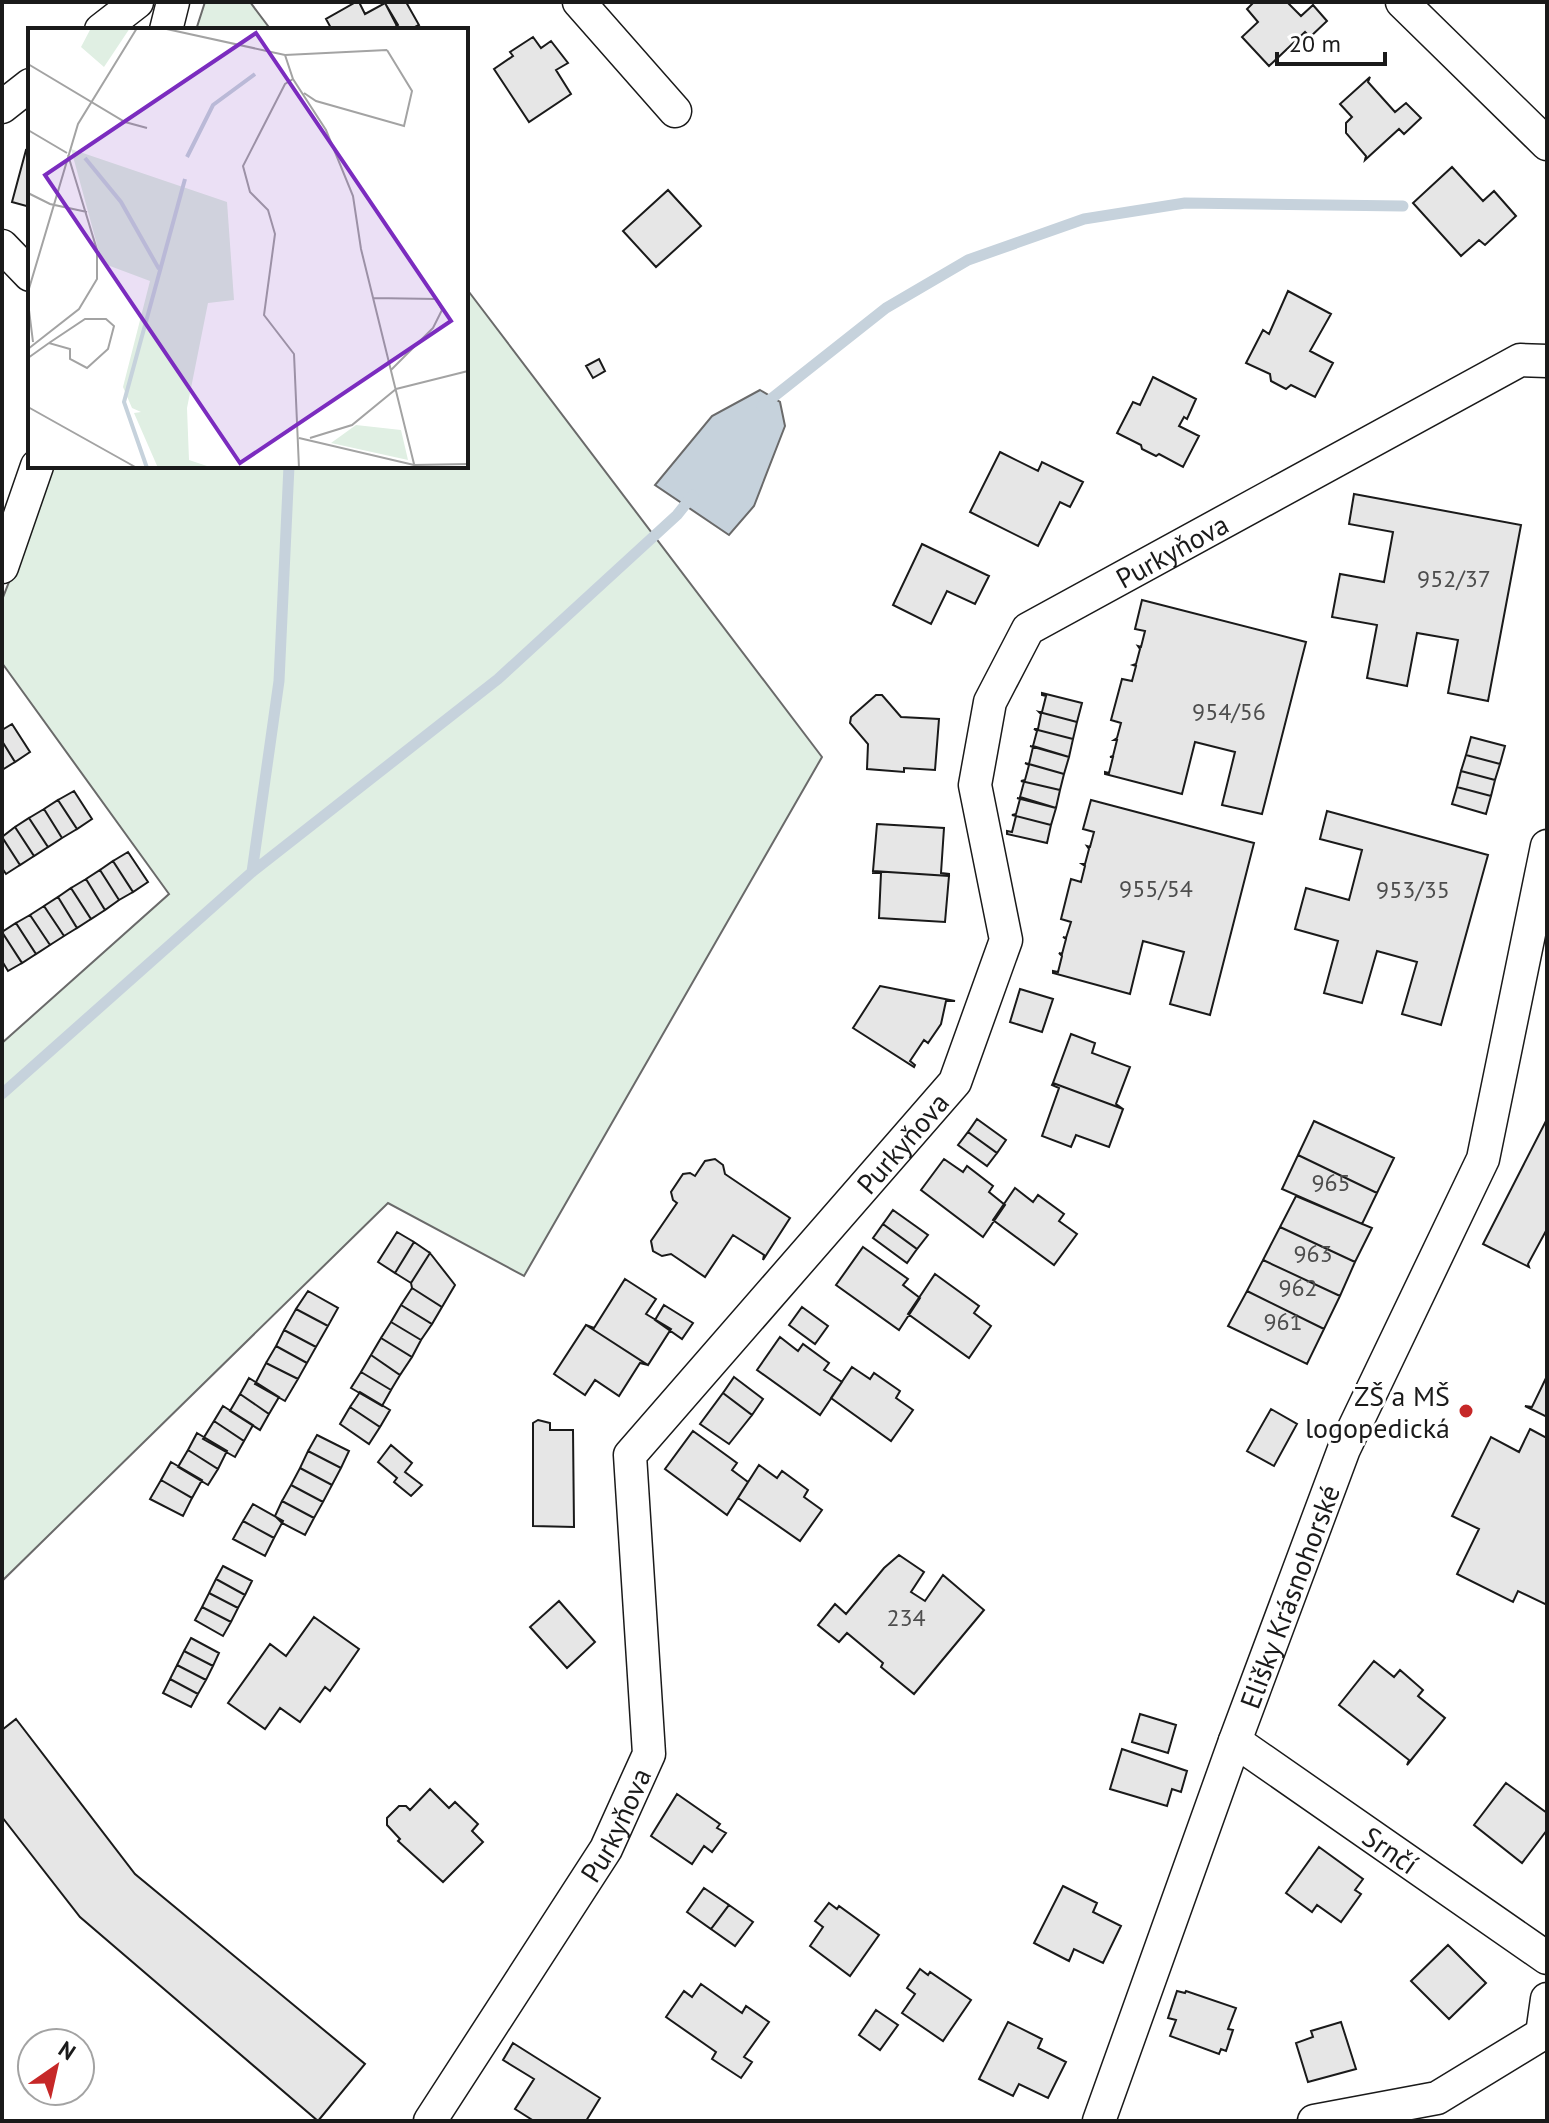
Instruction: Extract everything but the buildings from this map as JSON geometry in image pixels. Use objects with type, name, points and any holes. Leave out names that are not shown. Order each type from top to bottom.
[{"type":"street","points":[[104,28],[137,2]]},
{"type":"street","points":[[166,28],[173,2]]},
{"type":"street","points":[[579,2],[675,111]]},
{"type":"street","points":[[1402,2],[1547,144]]},
{"type":"street","points":[[2,107],[28,87]]},
{"type":"street","points":[[2,246],[28,273]]},
{"type":"street","name":"Purkyňova","points":[[430,2121],[606,1849],[649,1754],[630,1455],[955,1082],[1006,940],[975,785],[990,702],[1028,629],[1520,360],[1547,361]]},
{"type":"street","points":[[2,567],[36,468]]},
{"type":"street","name":"Elišky Krásnohorské","points":[[1099,2121],[1344,1449],[1483,1159],[1547,846]]},
{"type":"street","name":"Srnčí","points":[[1235,1741],[1547,1958]]},
{"type":"street","points":[[1314,2121],[1437,2098],[1542,2034],[1547,1999]]},
{"type":"green space","points":[[205,2],[250,2],[270,28],[197,28]]},
{"type":"green space","points":[[468,291],[822,757],[524,1276],[388,1203],[2,1581],[2,1043],[169,894],[2,663],[2,600],[53,468],[468,468]]},
{"type":"shaded area","points":[[760,390],[780,402],[785,426],[754,506],[729,535],[655,485],[712,416]]},
{"type":"waterway","points":[[762,406],[886,308],[968,260],[1084,219],[1185,203],[1403,206]]},
{"type":"waterway","points":[[252,872],[279,681],[289,468]]},
{"type":"waterway","points":[[2,1094],[252,872],[498,679],[677,515],[693,495]]},
{"type":"place","name":"ZŠ a MŠ logopedická","points":[[1466,1411]]}]
